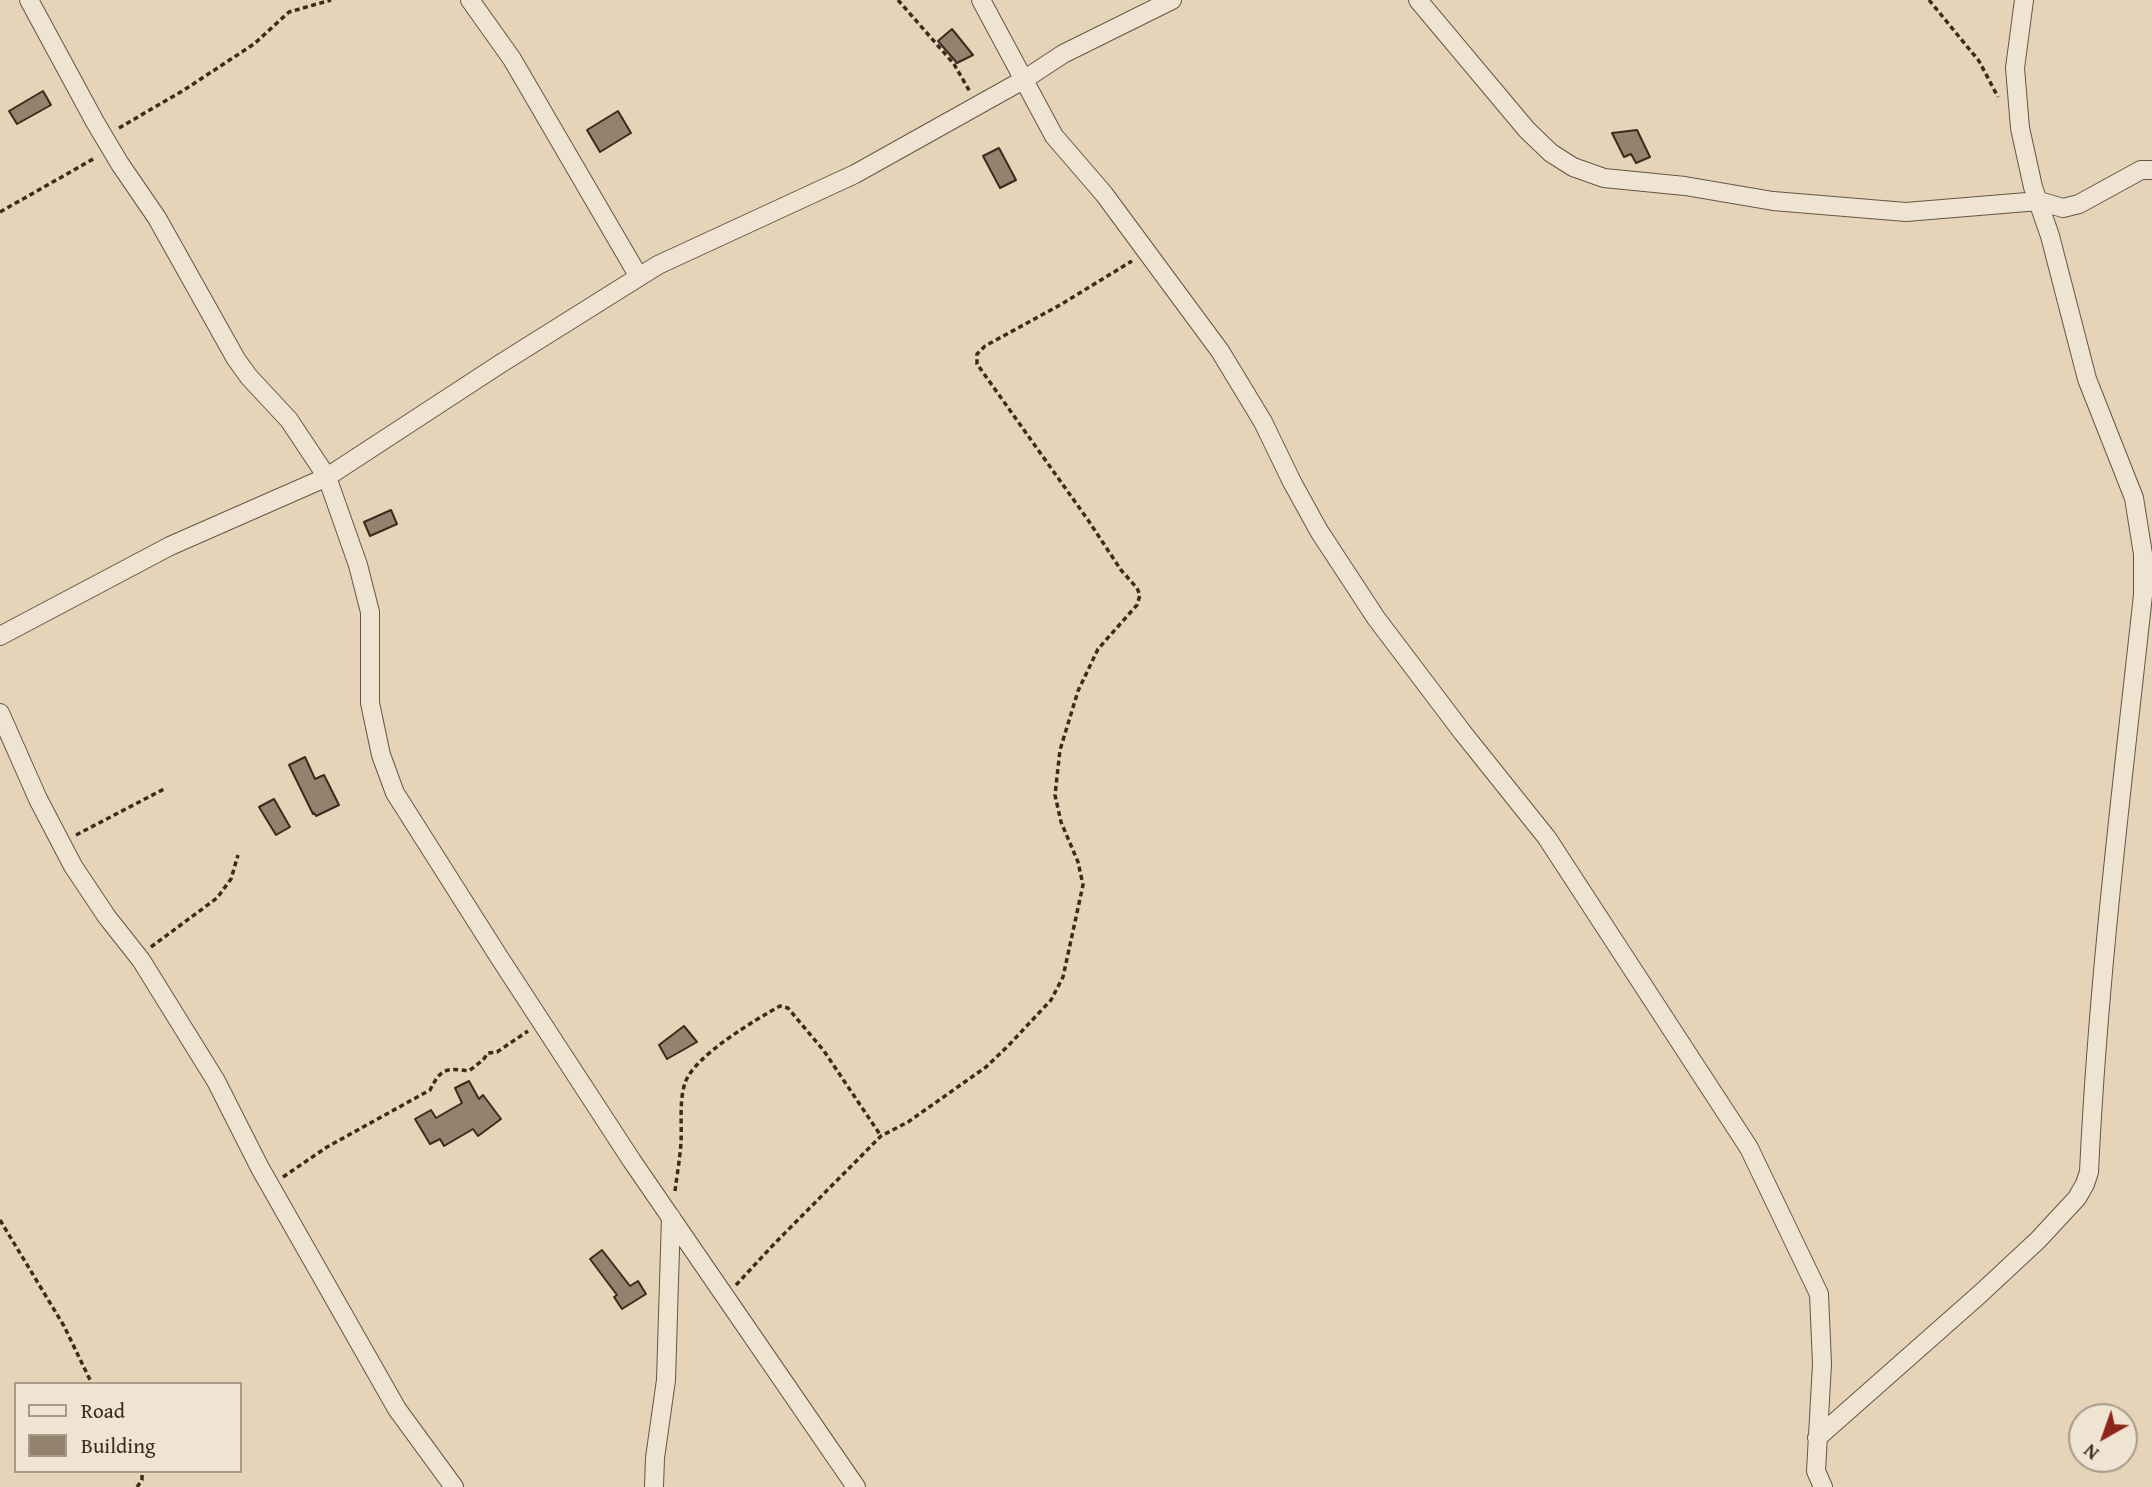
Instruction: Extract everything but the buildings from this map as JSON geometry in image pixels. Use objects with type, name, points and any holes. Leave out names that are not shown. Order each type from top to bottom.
[{"type":"street","points":[[29,0],[108,143],[157,218],[236,359],[289,420],[327,477],[358,565],[370,612],[370,704],[381,755],[395,793],[671,1217],[856,1487]]},
{"type":"street","points":[[470,0],[512,59],[639,277]]},
{"type":"street","points":[[981,0],[1054,136],[1104,194],[1220,351],[1264,422],[1292,482],[1320,531],[1376,618],[1547,838],[1749,1148],[1819,1294],[1822,1364],[1816,1471],[1823,1487]]},
{"type":"street","points":[[0,636],[170,546],[327,477],[657,265],[855,174],[1025,79],[1063,54],[1172,0]]},
{"type":"street","points":[[1418,0],[1519,121],[1551,153],[1573,167],[1604,178],[1685,186],[1773,201],[1906,212],[2039,201],[2063,208],[2079,204],[2141,170],[2152,170]]},
{"type":"street","points":[[1817,1438],[2038,1240],[2077,1198],[2089,1172],[2094,1072],[2107,921],[2143,595],[2143,554],[2134,498],[2087,379],[2020,128],[2015,68],[2024,0]]},
{"type":"street","points":[[0,713],[56,836],[89,892],[141,960],[216,1081],[260,1168],[397,1409],[454,1487]]},
{"type":"street","points":[[654,1487],[655,1458],[666,1380],[671,1217]]},
{"type":"path","points":[[0,212],[254,44],[289,12],[331,0]]},
{"type":"path","points":[[898,0],[954,64],[977,106]]},
{"type":"path","points":[[1929,0],[1979,61],[2000,100]]},
{"type":"path","points":[[725,1296],[881,1136],[908,1122],[986,1067],[1009,1046],[1051,1000],[1063,977],[1083,885],[1079,862],[1061,822],[1055,795],[1060,750],[1078,691],[1098,649],[1137,606],[1140,595],[977,364],[977,354],[992,342],[1060,305],[1147,252]]},
{"type":"path","points":[[56,836],[65,838],[78,835],[164,789]]},
{"type":"path","points":[[141,960],[159,940],[217,898],[231,879],[238,855]]},
{"type":"path","points":[[671,1217],[681,1145],[685,1082],[696,1065],[714,1049],[780,1006],[789,1008],[824,1051],[881,1136]]},
{"type":"path","points":[[271,1185],[327,1147],[430,1090],[436,1079],[450,1068],[469,1071],[488,1053],[497,1052],[511,1044],[541,1021]]},
{"type":"path","points":[[0,1220],[64,1326],[91,1382]]}]
